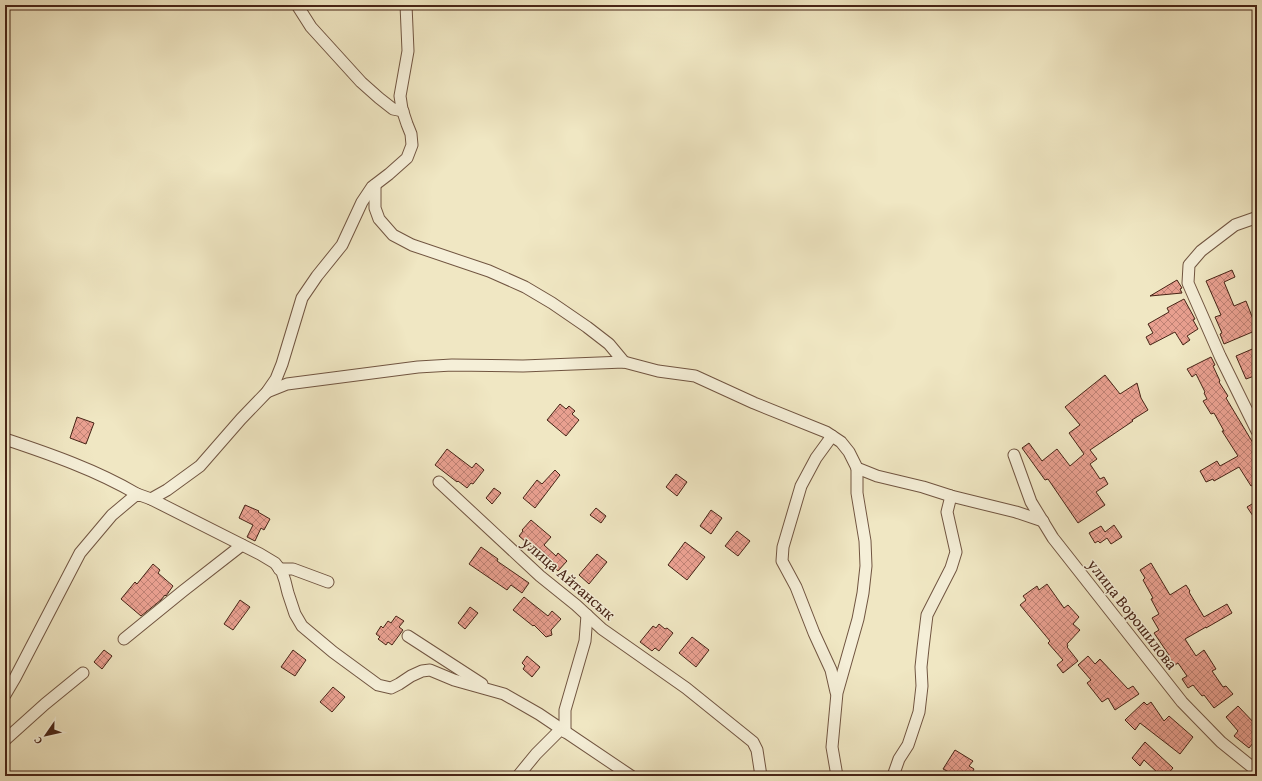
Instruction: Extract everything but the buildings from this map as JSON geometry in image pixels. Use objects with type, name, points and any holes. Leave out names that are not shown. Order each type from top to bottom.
[{"type":"street","points":[[297,5],[311,27],[362,82],[393,109],[403,111]]},
{"type":"street","points":[[152,499],[200,466],[267,392],[276,379],[282,364],[302,298],[317,276],[342,245],[362,202],[372,187],[407,158],[412,145],[411,134],[406,124],[400,96],[408,51],[406,5]]},
{"type":"street","points":[[375,185],[375,208],[379,219],[393,235],[412,245],[489,271],[525,287],[552,302],[609,344],[624,362]]},
{"type":"street","points":[[1257,219],[1254,218],[1235,225],[1201,251],[1189,265],[1188,283],[1220,356],[1257,432]]},
{"type":"street","points":[[267,392],[287,384],[418,366],[523,366],[624,362],[658,371],[695,376],[754,403],[826,432],[841,442],[849,452],[857,468],[857,493],[865,541],[866,566],[858,619],[836,693],[832,747],[837,776]]},
{"type":"street","points":[[832,436],[816,458],[801,486],[782,547],[782,561],[796,587],[814,634],[831,670],[836,693]]},
{"type":"street","points":[[5,438],[49,454],[116,482],[137,494],[152,499],[260,554],[275,563],[285,581],[295,614],[302,626],[333,652],[378,685],[391,688],[422,670],[430,670],[454,680],[504,694],[539,714],[631,776]]},
{"type":"street","name":"улица Ворошилова","points":[[1014,455],[1031,502],[1053,538],[1182,702],[1221,742],[1257,771]]},
{"type":"street","points":[[857,468],[877,476],[1016,512],[1043,521]]},
{"type":"street","name":"улица Айтансык","points":[[439,482],[540,576],[576,605],[602,629],[686,688],[753,742],[757,750],[761,776]]},
{"type":"street","points":[[5,694],[15,678],[80,554],[112,515],[137,494]]},
{"type":"street","points":[[893,776],[899,759],[908,745],[919,712],[922,686],[922,648],[928,615],[951,568],[956,552],[947,512],[950,496]]},
{"type":"street","points":[[124,638],[242,545]]},
{"type":"street","points":[[279,569],[293,569],[328,582]]},
{"type":"street","points":[[518,776],[536,754],[563,730],[565,710],[585,641],[587,615]]},
{"type":"street","points":[[408,636],[493,691]]},
{"type":"street","points":[[5,740],[45,704],[83,673]]}]
